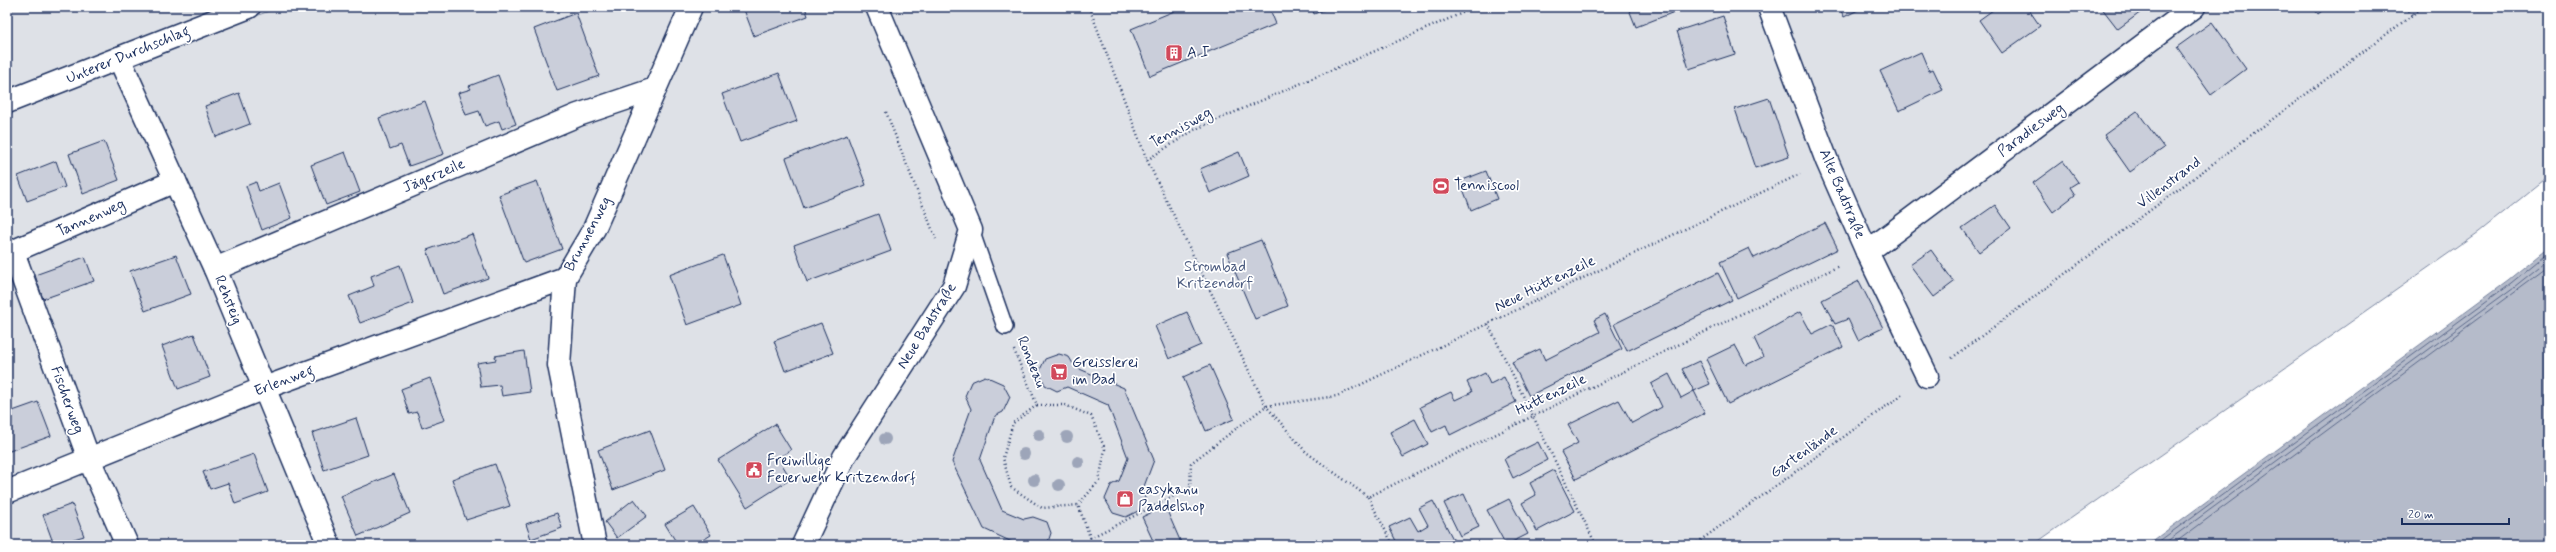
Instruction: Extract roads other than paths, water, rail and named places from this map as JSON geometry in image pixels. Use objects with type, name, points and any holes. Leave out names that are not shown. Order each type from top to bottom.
[{"type":"street","name":"Unterer Durchschlag","points":[[7,102],[249,7]]},
{"type":"street","name":"Brunnenweg","points":[[595,545],[559,365],[565,278],[594,229],[691,7]]},
{"type":"street","points":[[877,7],[971,230]]},
{"type":"street","name":"Alte Badstraße","points":[[1769,7],[1828,161],[1867,252],[1927,376]]},
{"type":"street","name":"Paradiesweg","points":[[1867,252],[2194,7]]},
{"type":"street","name":"Rehsteig","points":[[119,58],[215,269],[329,545]]},
{"type":"street","name":"Jägerzeile","points":[[215,269],[578,115],[655,89]]},
{"type":"street","name":"Tannenweg","points":[[10,253],[175,181]]},
{"type":"street","name":"Neue Badstraße","points":[[803,545],[844,457],[954,286],[971,230]]},
{"type":"street","name":"Fischerweg","points":[[10,253],[89,459],[127,545]]},
{"type":"street","name":"Erlenweg","points":[[7,492],[264,388],[565,278]]},
{"type":"lane","points":[[971,230],[1005,327]]},
{"type":"water","points":[[2549,247],[2549,545],[2147,545],[2508,280]]},
{"type":"place","name":"A I","points":[[1174,53]]},
{"type":"place","name":"Tenniscool","points":[[1441,186]]},
{"type":"place","name":"Greisslerei im Bad","points":[[1059,372]]},
{"type":"place","name":"Freiwillige Feuerwehr Kritzendorf","points":[[754,470]]},
{"type":"place","name":"easykanu Paddelshop","points":[[1125,499]]},
{"type":"park label","name":"Strombad Kritzendorf","points":[[1215,276]]}]
